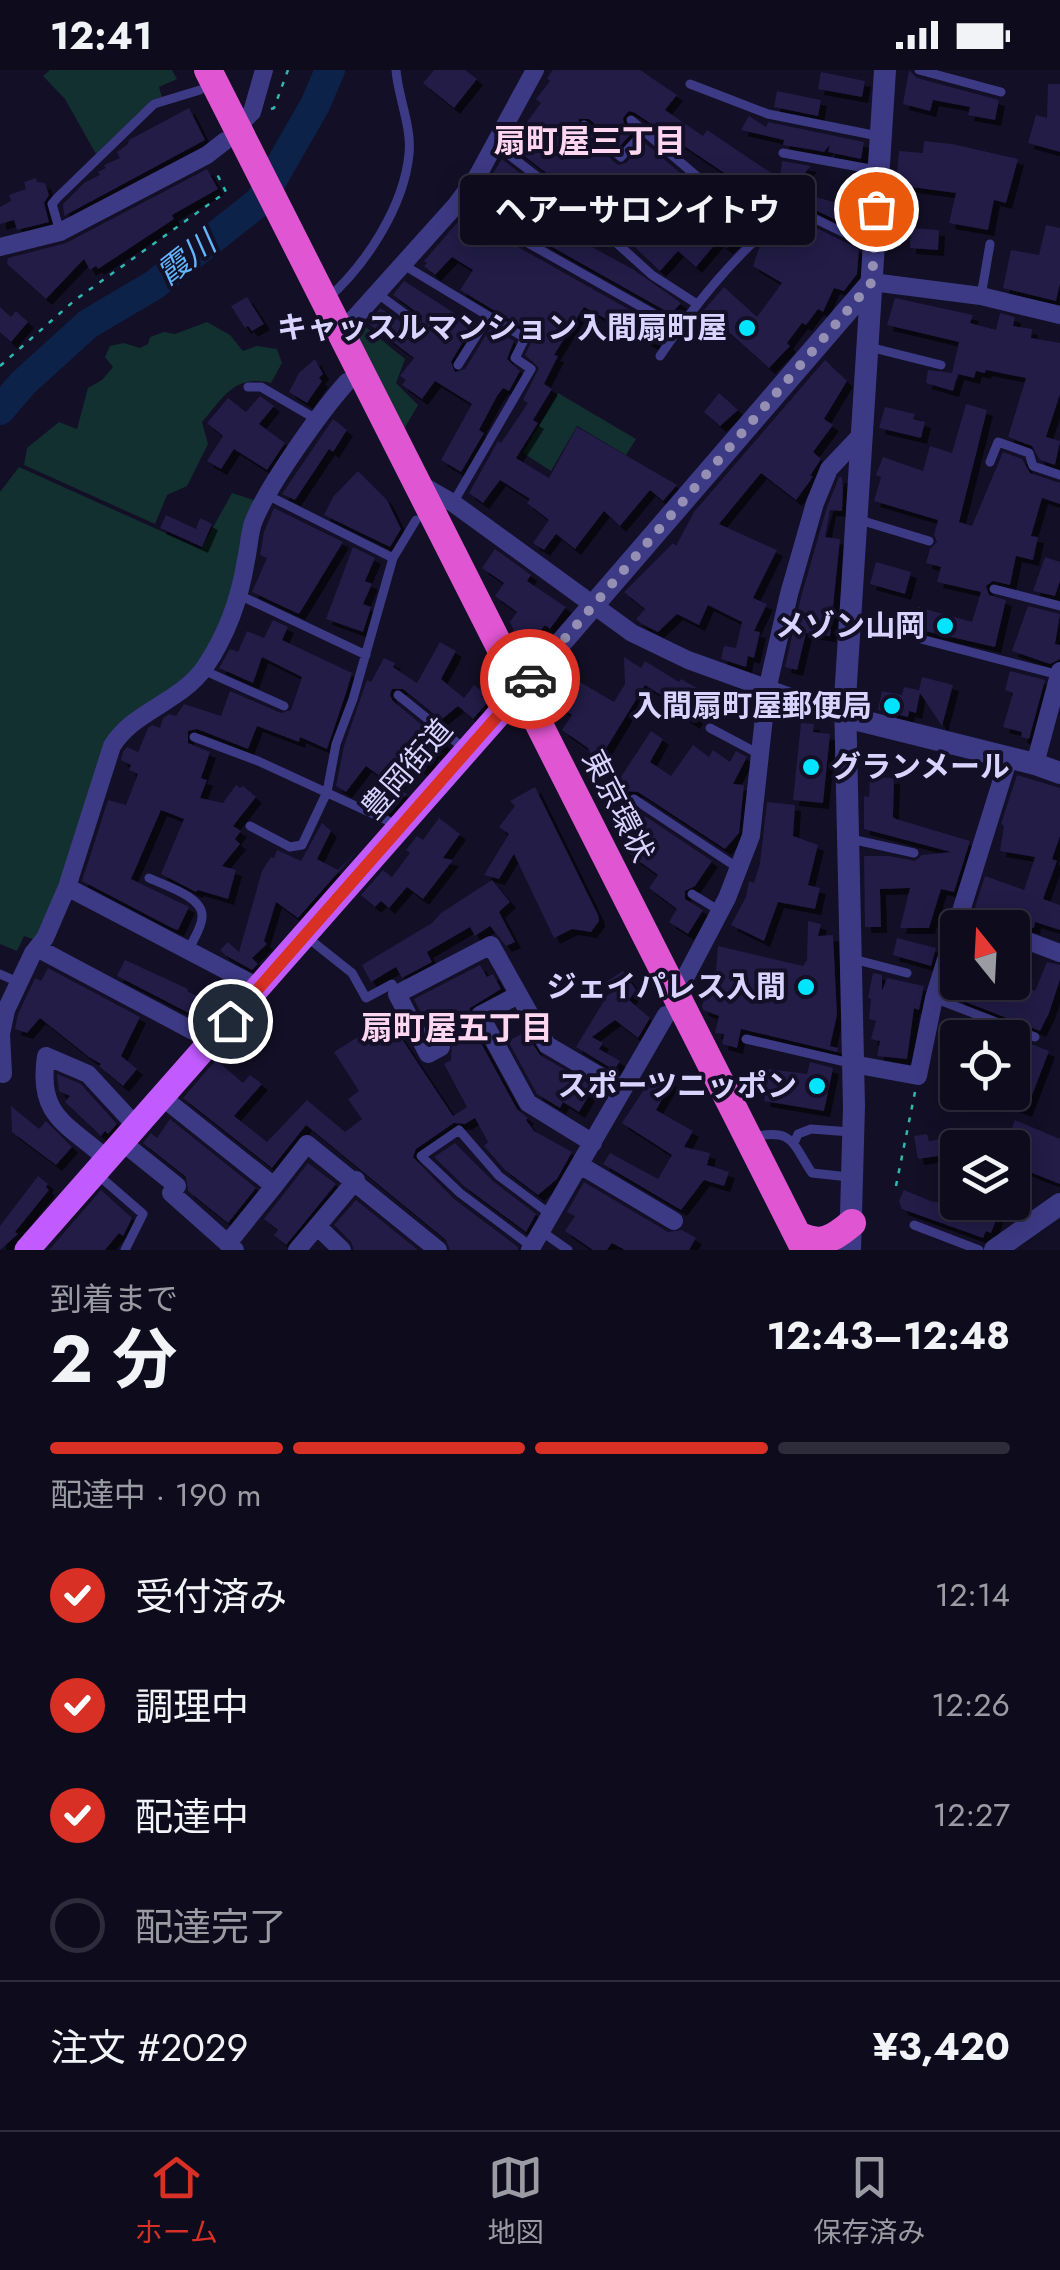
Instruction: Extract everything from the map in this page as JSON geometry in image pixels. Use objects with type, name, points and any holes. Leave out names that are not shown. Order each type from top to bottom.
[{"type":"highway","points":[[199,77],[232,149],[283,236]]},
{"type":"highway","name":"東京環状","points":[[283,236],[325,300],[515,695],[796,1245]]},
{"type":"highway","name":"東京環状","points":[[283,236],[347,382],[416,520],[515,695]]},
{"type":"highway","name":"東京環状","points":[[672,1005],[748,1138],[796,1245]]},
{"type":"highway","points":[[796,1245],[818,1243],[840,1234],[851,1236]]},
{"type":"main road","name":"豊岡街道","points":[[27,1250],[515,695]]},
{"type":"street","points":[[0,247],[60,232],[232,149],[252,112],[264,70]]},
{"type":"street","points":[[341,333],[457,203],[535,70]]},
{"type":"street","points":[[851,1236],[854,1132],[846,717],[885,70]]},
{"type":"street","points":[[872,282],[982,296],[1060,315]]},
{"type":"street","name":"豊岡街道","points":[[515,695],[872,282]]},
{"type":"street","points":[[2,1074],[0,1034],[6,1010],[67,887],[98,781],[118,735],[203,670],[239,595],[254,519],[347,382]]},
{"type":"street","points":[[538,1236],[672,1005],[738,868],[751,836],[767,690],[815,502],[829,469],[865,432]]},
{"type":"street","points":[[415,482],[452,503],[592,605],[661,649],[846,717],[1060,773]]},
{"type":"street","points":[[1035,764],[1059,679]]},
{"type":"street","points":[[960,910],[1009,757]]},
{"type":"street","points":[[67,887],[260,988]]},
{"type":"street","points":[[1030,941],[1060,953]]},
{"type":"street","points":[[441,1047],[428,1054],[397,994],[492,945],[547,1045],[622,1088]]},
{"type":"street","points":[[39,949],[212,1040]]},
{"type":"street","points":[[853,1064],[918,1076],[940,978]]},
{"type":"street","points":[[518,995],[480,1015],[528,1103],[593,1143]]},
{"type":"street","points":[[115,1150],[88,1074],[46,1056],[42,1087],[52,1110],[115,1150],[176,1186],[171,1193],[231,1246],[307,1144],[438,1250]]},
{"type":"street","points":[[162,1097],[274,1186]]},
{"type":"street","points":[[580,1165],[674,1222]]},
{"type":"street","points":[[296,1250],[356,1180]]},
{"type":"street","points":[[995,1250],[1060,1204]]},
{"type":"street","points":[[317,1226],[342,1250]]},
{"type":"lane","points":[[325,300],[366,256],[391,216],[410,152],[396,70]]},
{"type":"lane","points":[[920,70],[1001,92]]},
{"type":"lane","points":[[963,82],[966,70]]},
{"type":"lane","points":[[60,232],[52,204],[56,198],[154,104],[199,77]]},
{"type":"lane","points":[[690,84],[768,114],[881,136]]},
{"type":"lane","points":[[631,120],[762,232]]},
{"type":"lane","points":[[584,126],[621,157],[644,132]]},
{"type":"lane","points":[[495,144],[542,181]]},
{"type":"lane","points":[[783,153],[879,170]]},
{"type":"lane","points":[[457,203],[679,328]]},
{"type":"lane","points":[[660,356],[697,304],[762,232],[793,208],[874,248]]},
{"type":"lane","points":[[590,220],[652,275],[697,304]]},
{"type":"lane","points":[[982,296],[990,244]]},
{"type":"lane","points":[[402,264],[525,338],[515,358],[531,369],[452,503]]},
{"type":"lane","points":[[376,292],[416,322]]},
{"type":"lane","points":[[458,365],[488,317]]},
{"type":"lane","points":[[869,347],[940,364]]},
{"type":"lane","points":[[248,388],[261,388],[281,397],[318,420]]},
{"type":"lane","points":[[990,462],[998,442],[1030,453],[1032,466],[1060,475]]},
{"type":"lane","points":[[268,495],[394,558]]},
{"type":"lane","points":[[250,826],[296,848],[302,845],[327,792],[336,744],[394,558],[416,520]]},
{"type":"lane","points":[[858,520],[929,541]]},
{"type":"lane","points":[[994,589],[1060,606]]},
{"type":"lane","points":[[239,595],[366,656]]},
{"type":"lane","points":[[921,639],[1059,679]]},
{"type":"lane","points":[[203,670],[284,706]]},
{"type":"lane","points":[[398,695],[466,750]]},
{"type":"lane","points":[[710,728],[762,756]]},
{"type":"lane","points":[[194,737],[399,826]]},
{"type":"lane","points":[[634,799],[738,868]]},
{"type":"lane","points":[[848,838],[914,853]]},
{"type":"lane","points":[[149,878],[196,902],[202,918],[189,949]]},
{"type":"lane","points":[[692,894],[720,911]]},
{"type":"lane","points":[[306,937],[352,973],[366,998],[392,984],[397,994]]},
{"type":"lane","points":[[851,959],[907,973]]},
{"type":"lane","points":[[0,974],[18,982]]},
{"type":"lane","points":[[934,998],[1035,1037]]},
{"type":"lane","points":[[746,1039],[853,1064]]},
{"type":"lane","points":[[538,1236],[499,1176],[459,1130],[421,1156],[460,1193],[538,1236],[568,1250]]},
{"type":"lane","points":[[795,1140],[803,1130],[854,1132]]},
{"type":"lane","points":[[748,1138],[768,1133],[795,1140],[812,1173],[853,1177]]},
{"type":"lane","points":[[115,1150],[143,1214],[124,1250]]},
{"type":"lane","points":[[914,1225],[980,1250]]},
{"type":"path","points":[[0,366],[75,300],[226,192],[232,149]]},
{"type":"path","points":[[896,1186],[918,1076]]},
{"type":"green space","points":[[50,70],[172,70],[177,79],[159,87],[162,97],[152,100],[96,154],[65,99],[43,76]]},
{"type":"green space","points":[[207,322],[230,335],[243,351],[257,346],[277,349],[282,363],[271,383],[239,385],[202,422],[208,444],[187,486],[167,495],[155,524],[24,465],[27,448],[59,422],[77,429],[88,388],[113,367],[105,357],[110,346],[124,343],[140,348],[148,344],[150,337],[164,332],[175,334]]},
{"type":"green space","points":[[362,324],[405,359],[396,383],[418,405],[404,429],[357,334]]},
{"type":"green space","points":[[558,393],[636,439],[626,455],[577,426],[551,471],[523,453]]},
{"type":"green space","points":[[19,467],[201,549],[232,493],[257,501],[232,598],[202,665],[115,729],[38,941],[24,936],[17,951],[0,944],[0,492]]},
{"type":"building","points":[[434,70],[465,70],[477,79],[454,108],[423,83]]},
{"type":"building","points":[[553,70],[640,70],[677,95],[665,110],[703,136],[707,130],[780,179],[782,161],[811,166],[763,222],[729,193],[739,183],[635,113],[629,111],[623,118],[633,132],[620,146],[589,119],[579,119],[578,130],[618,165],[626,163],[645,143],[751,233],[745,239],[740,235],[727,248],[718,241],[696,267],[678,251],[660,271],[582,198],[559,229],[634,270],[681,303],[671,314],[474,203],[502,159],[539,188],[550,185],[549,175],[510,145],[541,103],[536,99]]},
{"type":"building","points":[[909,70],[917,78],[999,100],[995,120],[968,115],[970,107],[933,100],[930,111],[903,104]]},
{"type":"building","points":[[821,72],[865,81],[862,97],[818,89]]},
{"type":"building","points":[[1048,84],[1060,84],[1060,152],[1028,143],[1036,115],[1047,118]]},
{"type":"building","points":[[777,91],[821,100],[818,116],[774,107]]},
{"type":"building","points":[[189,108],[205,140],[64,216],[63,204],[84,183],[100,175],[104,165],[120,158],[117,152],[129,140]]},
{"type":"building","points":[[749,116],[766,127],[768,122],[864,142],[861,159],[828,152],[830,145],[824,152],[783,145],[784,140],[741,130]]},
{"type":"building","points":[[924,141],[1018,159],[1006,203],[994,200],[988,230],[949,223],[956,193],[896,185],[899,151],[923,153]]},
{"type":"building","points":[[207,169],[218,189],[172,215],[174,219],[98,269],[96,266],[90,270],[84,259],[46,299],[7,264],[8,258],[66,243]]},
{"type":"building","points":[[36,178],[37,182],[45,183],[49,195],[44,203],[49,222],[17,230],[14,220],[0,224],[0,207],[11,201],[9,195],[26,189],[24,182]]},
{"type":"building","points":[[807,195],[861,209],[858,231],[803,204]]},
{"type":"building","points":[[463,216],[662,328],[652,344],[584,307],[554,355],[558,356],[544,384],[552,389],[533,420],[538,423],[516,458],[549,478],[577,427],[677,485],[663,501],[650,490],[620,526],[604,511],[575,549],[556,534],[544,550],[533,543],[549,520],[527,503],[530,499],[500,480],[483,503],[469,493],[498,441],[501,443],[528,403],[523,400],[539,368],[525,355],[533,339],[530,332],[460,290],[473,270],[452,257],[435,275],[424,266],[424,261]]},
{"type":"building","points":[[796,218],[859,249],[857,274],[844,291],[834,288],[823,312],[818,309],[806,325],[802,323],[787,343],[790,346],[769,368],[704,310],[724,287],[757,317],[782,283],[753,266],[759,248],[778,230],[787,236]]},
{"type":"building","points":[[1046,225],[1060,228],[1060,283],[1056,301],[1003,288],[1011,250],[1039,255]]},
{"type":"building","points":[[911,228],[939,230],[938,250],[910,248]]},
{"type":"building","points":[[404,281],[473,325],[451,362],[455,372],[465,369],[491,327],[514,341],[507,359],[520,371],[509,391],[503,388],[497,396],[479,430],[484,433],[461,472],[441,460],[472,404],[435,381],[422,399],[402,385],[406,380],[400,376],[414,358],[369,324],[380,308],[412,329],[422,328],[422,316],[393,295]]},
{"type":"building","points":[[247,297],[264,324],[252,331],[248,326],[245,328],[231,306]]},
{"type":"building","points":[[895,298],[973,315],[970,323],[996,330],[1000,313],[1015,317],[1013,326],[1032,329],[1031,338],[1060,343],[1060,394],[1046,437],[1060,441],[1055,465],[1040,460],[1032,446],[1008,437],[1026,378],[986,370],[976,371],[974,378],[958,374],[953,391],[926,383],[928,370],[952,373],[959,342],[887,325]]},
{"type":"building","points":[[0,307],[11,317],[16,311],[28,322],[11,342],[0,332]]},
{"type":"building","points":[[315,359],[323,374],[319,378],[322,381],[307,403],[289,392],[299,373]]},
{"type":"building","points":[[825,360],[847,381],[824,419],[833,425],[813,452],[821,459],[810,481],[796,500],[761,473],[719,524],[777,550],[753,598],[767,604],[754,631],[760,632],[754,658],[748,656],[746,667],[721,659],[724,646],[736,648],[742,622],[708,605],[699,625],[677,614],[658,632],[642,624],[636,619],[645,609],[624,592],[673,543],[676,546],[694,512]]},
{"type":"building","points":[[719,393],[738,410],[720,426],[704,412]]},
{"type":"building","points":[[260,396],[274,406],[259,424],[285,443],[267,470],[234,449],[221,469],[207,461],[223,436],[207,423],[228,398],[246,412]]},
{"type":"building","points":[[966,404],[987,410],[959,522],[972,526],[1003,452],[1022,459],[1030,473],[1060,483],[1060,504],[1042,498],[1031,536],[1038,537],[1033,560],[1016,556],[1010,585],[993,581],[986,586],[989,595],[1006,600],[995,647],[912,628],[918,607],[972,622],[981,592],[937,582],[941,567],[926,563],[937,542],[934,535],[938,520],[874,501],[881,477],[876,475],[883,457],[923,471],[930,446],[952,453]]},
{"type":"building","points":[[885,407],[915,414],[913,419],[925,422],[921,438],[879,428]]},
{"type":"building","points":[[333,419],[347,430],[333,452],[329,449],[295,500],[282,494]]},
{"type":"building","points":[[358,471],[387,500],[401,529],[390,547],[324,515],[333,497]]},
{"type":"building","points":[[839,477],[842,511],[830,510],[825,537],[840,539],[830,636],[806,633],[797,670],[785,667],[801,597]]},
{"type":"building","points":[[274,508],[343,542],[299,614],[252,592],[267,558],[260,555]]},
{"type":"building","points":[[166,515],[196,529],[200,518],[212,524],[202,547],[160,528]]},
{"type":"building","points":[[353,547],[375,558],[365,581],[372,584],[363,604],[371,607],[363,632],[326,619]]},
{"type":"building","points":[[495,549],[531,575],[527,581],[566,607],[550,629],[545,625],[532,642],[527,638],[521,647],[510,622],[517,612],[495,596],[504,583],[482,568]]},
{"type":"building","points":[[1045,557],[1060,562],[1055,596],[1033,591]]},
{"type":"building","points":[[876,562],[911,572],[905,594],[870,584]]},
{"type":"building","points":[[1028,606],[1060,614],[1055,644],[1060,645],[1060,659],[1050,664],[1012,651]]},
{"type":"building","points":[[273,620],[288,627],[282,640],[352,673],[345,696],[327,749],[257,726],[248,749],[197,729],[188,731],[188,743],[210,752],[201,778],[207,780],[200,798],[223,803],[236,785],[256,797],[233,826],[241,831],[235,839],[240,844],[222,866],[236,870],[228,899],[196,892],[161,874],[184,819],[161,810],[131,879],[189,907],[178,930],[174,929],[82,881],[108,800],[126,805],[138,774],[121,760],[123,752],[127,747],[138,752],[148,728],[160,728],[163,718],[169,714],[176,716],[184,704],[221,716],[230,691],[281,713],[291,710],[302,677],[262,657],[253,683],[219,668],[230,649],[238,652],[247,631],[264,638]]},
{"type":"building","points":[[440,642],[456,651],[441,679],[464,698],[474,685],[488,702],[473,719],[458,706],[441,720],[403,689],[392,689],[393,701],[446,745],[437,756],[433,752],[425,771],[410,765],[396,788],[407,794],[390,813],[370,804],[385,780],[366,766],[346,792],[336,786],[344,746],[367,680],[371,682],[384,658],[417,683]]},
{"type":"building","points":[[624,657],[641,668],[645,661],[697,688],[688,703],[701,711],[694,723],[665,705],[669,700],[645,685],[596,765],[588,748],[562,730],[572,715],[546,699],[563,672],[614,702],[625,684]]},
{"type":"building","points":[[1010,671],[1045,680],[1029,739],[1021,737],[1022,732],[1003,727],[1013,693],[1005,690]]},
{"type":"building","points":[[922,677],[953,685],[942,726],[920,693],[916,713],[909,711],[908,717],[878,710],[882,691],[902,695],[904,687],[919,690]]},
{"type":"building","name":"グランメール","points":[[801,723],[814,724],[813,732],[830,734],[823,803],[793,800]]},
{"type":"building","points":[[651,731],[663,739],[650,762],[671,776],[693,745],[709,757],[713,750],[730,762],[736,751],[747,757],[733,784],[744,785],[739,833],[725,849],[638,792],[615,786]]},
{"type":"building","points":[[1017,775],[1060,788],[1060,836],[1052,859],[1057,861],[1043,899],[1060,905],[1060,930],[1035,922],[1034,928],[1030,927],[1030,910],[975,907],[985,876],[1024,890],[1035,857],[1000,851],[1004,826],[1001,824]]},
{"type":"building","points":[[870,777],[894,778],[896,819],[970,841],[954,892],[941,889],[929,928],[900,928],[910,888],[880,889],[881,927],[865,927],[864,856],[915,861],[922,855],[951,852],[864,829],[864,796],[869,797]]},
{"type":"building","points":[[535,787],[598,915],[599,921],[591,932],[572,929],[554,938],[514,854],[499,879],[484,875],[509,834],[499,827],[515,806],[510,801]]},
{"type":"building","points":[[767,802],[795,805],[793,836],[818,845],[808,885],[820,888],[815,909],[778,902],[764,941],[731,925],[746,897],[749,881],[754,883],[760,863]]},
{"type":"building","points":[[645,816],[712,861],[695,886],[685,891],[685,899],[703,910],[688,934],[669,922],[677,909],[649,888],[658,875],[622,849]]},
{"type":"building","points":[[439,818],[460,834],[443,858],[453,860],[423,899],[407,887],[389,908],[381,901],[375,907],[361,895],[383,870],[392,877],[417,836],[423,840]]},
{"type":"building","points":[[322,823],[331,831],[317,859],[338,870],[356,852],[298,918],[276,902],[264,941],[267,944],[252,958],[258,964],[252,970],[225,955],[220,950],[228,942],[239,952],[262,871],[271,857],[277,850],[301,861]]},
{"type":"building","points":[[492,880],[510,902],[499,912],[515,942],[506,946],[490,926],[475,936],[470,927],[427,952],[432,962],[402,978],[396,967],[371,982],[362,965],[432,923]]},
{"type":"building","points":[[808,921],[821,924],[818,936],[833,935],[837,1015],[830,1046],[838,1048],[837,1052],[741,1029],[737,1048],[722,1044],[724,1034],[715,1033],[719,1016],[702,1006],[716,970],[718,946],[803,966],[807,960]]},
{"type":"building","points":[[897,938],[936,948],[931,966],[893,955]]},
{"type":"building","points":[[125,960],[214,1005],[206,1022],[117,976]]},
{"type":"building","points":[[1047,962],[1060,965],[1060,979],[1040,1031],[1030,1027],[1030,1020],[1012,1020],[961,1000],[1030,1000],[1030,989],[1035,991]]},
{"type":"building","points":[[480,965],[487,977],[493,974],[501,989],[470,1008],[469,1021],[517,1109],[528,1118],[534,1131],[572,1152],[557,1179],[538,1195],[505,1170],[484,1146],[488,1142],[475,1118],[465,1124],[454,1123],[416,1149],[413,1157],[454,1199],[518,1250],[450,1250],[446,1240],[306,1125],[272,1168],[183,1098],[216,1060],[243,1083],[250,1075],[262,1084],[234,1116],[267,1142],[307,1100],[345,1132],[362,1119],[348,1099],[359,1091],[334,1052],[388,1018],[453,1116],[467,1107],[444,1064],[451,1060],[452,1042],[447,1036],[432,1035],[414,999]]},
{"type":"building","points":[[48,968],[140,1017],[121,1056],[137,1069],[123,1086],[101,1064],[40,1018],[27,1033],[15,1029],[35,978],[41,981]]},
{"type":"building","points":[[623,971],[636,990],[629,1000],[650,1018],[638,1038],[615,1020],[592,1037],[603,1043],[599,1049],[620,1061],[614,1070],[576,1047],[613,991],[606,982]]},
{"type":"building","points":[[873,973],[882,975],[882,991],[887,978],[924,986],[919,1010],[914,1008],[907,1059],[877,1056],[880,1041],[871,1039],[876,1021],[869,1019]]},
{"type":"building","points":[[525,1032],[540,1055],[594,1087],[579,1112],[563,1102],[560,1108],[537,1094],[508,1041]]},
{"type":"building","points":[[1030,1044],[1049,1051],[1030,1101]]},
{"type":"building","points":[[810,1062],[833,1068],[824,1111],[764,1101],[769,1069],[807,1074]]},
{"type":"building","points":[[652,1070],[672,1082],[656,1110],[693,1131],[684,1147],[710,1153],[707,1165],[729,1172],[724,1186],[704,1180],[681,1210],[603,1164],[610,1153],[658,1179],[672,1155],[622,1123]]},
{"type":"building","points":[[57,1074],[81,1084],[117,1124],[108,1134],[105,1131],[101,1136],[65,1102],[70,1096],[59,1091]]},
{"type":"building","points":[[11,1106],[39,1129],[46,1121],[72,1147],[56,1165],[12,1132]]},
{"type":"building","points":[[170,1119],[256,1188],[228,1223],[188,1191],[186,1177],[143,1143],[151,1133],[157,1138]]},
{"type":"building","points":[[1015,1120],[1060,1139],[1060,1184],[1030,1172],[1030,1130],[1011,1130]]},
{"type":"building","points":[[927,1134],[929,1141],[940,1139],[940,1156],[918,1159],[914,1136]]},
{"type":"building","points":[[455,1143],[494,1182],[536,1214],[526,1232],[465,1187],[434,1157]]},
{"type":"building","points":[[308,1163],[336,1184],[286,1245],[274,1235],[278,1230],[264,1219]]},
{"type":"building","points":[[38,1176],[49,1190],[15,1232],[18,1234],[0,1250],[0,1226]]},
{"type":"building","points":[[584,1182],[668,1232],[682,1230],[696,1238],[689,1250],[625,1250],[612,1243],[607,1250],[593,1250],[565,1231],[575,1216],[567,1212]]},
{"type":"building","points":[[101,1190],[132,1218],[123,1236],[119,1233],[105,1250],[49,1250]]},
{"type":"building","points":[[904,1190],[940,1202],[940,1220],[996,1220],[991,1233],[986,1231],[983,1238],[902,1209],[899,1201]]},
{"type":"building","points":[[356,1200],[418,1250],[354,1250],[334,1225]]},
{"type":"waterway","name":"霞川","points":[[0,410],[23,383],[88,324],[154,285],[260,201],[315,105],[330,70]]},
{"type":"way so far","points":[[530,679],[872,282],[876,209]]},
{"type":"place","name":"ヘアーサロンイトウ","points":[[876,209]]},
{"type":"place","name":"キャッスルマンション入間扇町屋","points":[[747,328]]},
{"type":"place","name":"メゾン山岡","points":[[945,626]]},
{"type":"place","name":"入間扇町屋郵便局","points":[[892,706]]},
{"type":"place","name":"グランメール","points":[[811,767]]},
{"type":"place","name":"ジェイパレス入間","points":[[806,987]]},
{"type":"place","name":"スポーツニッポン","points":[[817,1086]]},
{"type":"district","name":"扇町屋三丁目","points":[[590,141]]},
{"type":"district","name":"扇町屋五丁目","points":[[457,1028]]},
{"type":"route","points":[[230,1021],[530,679]]}]
